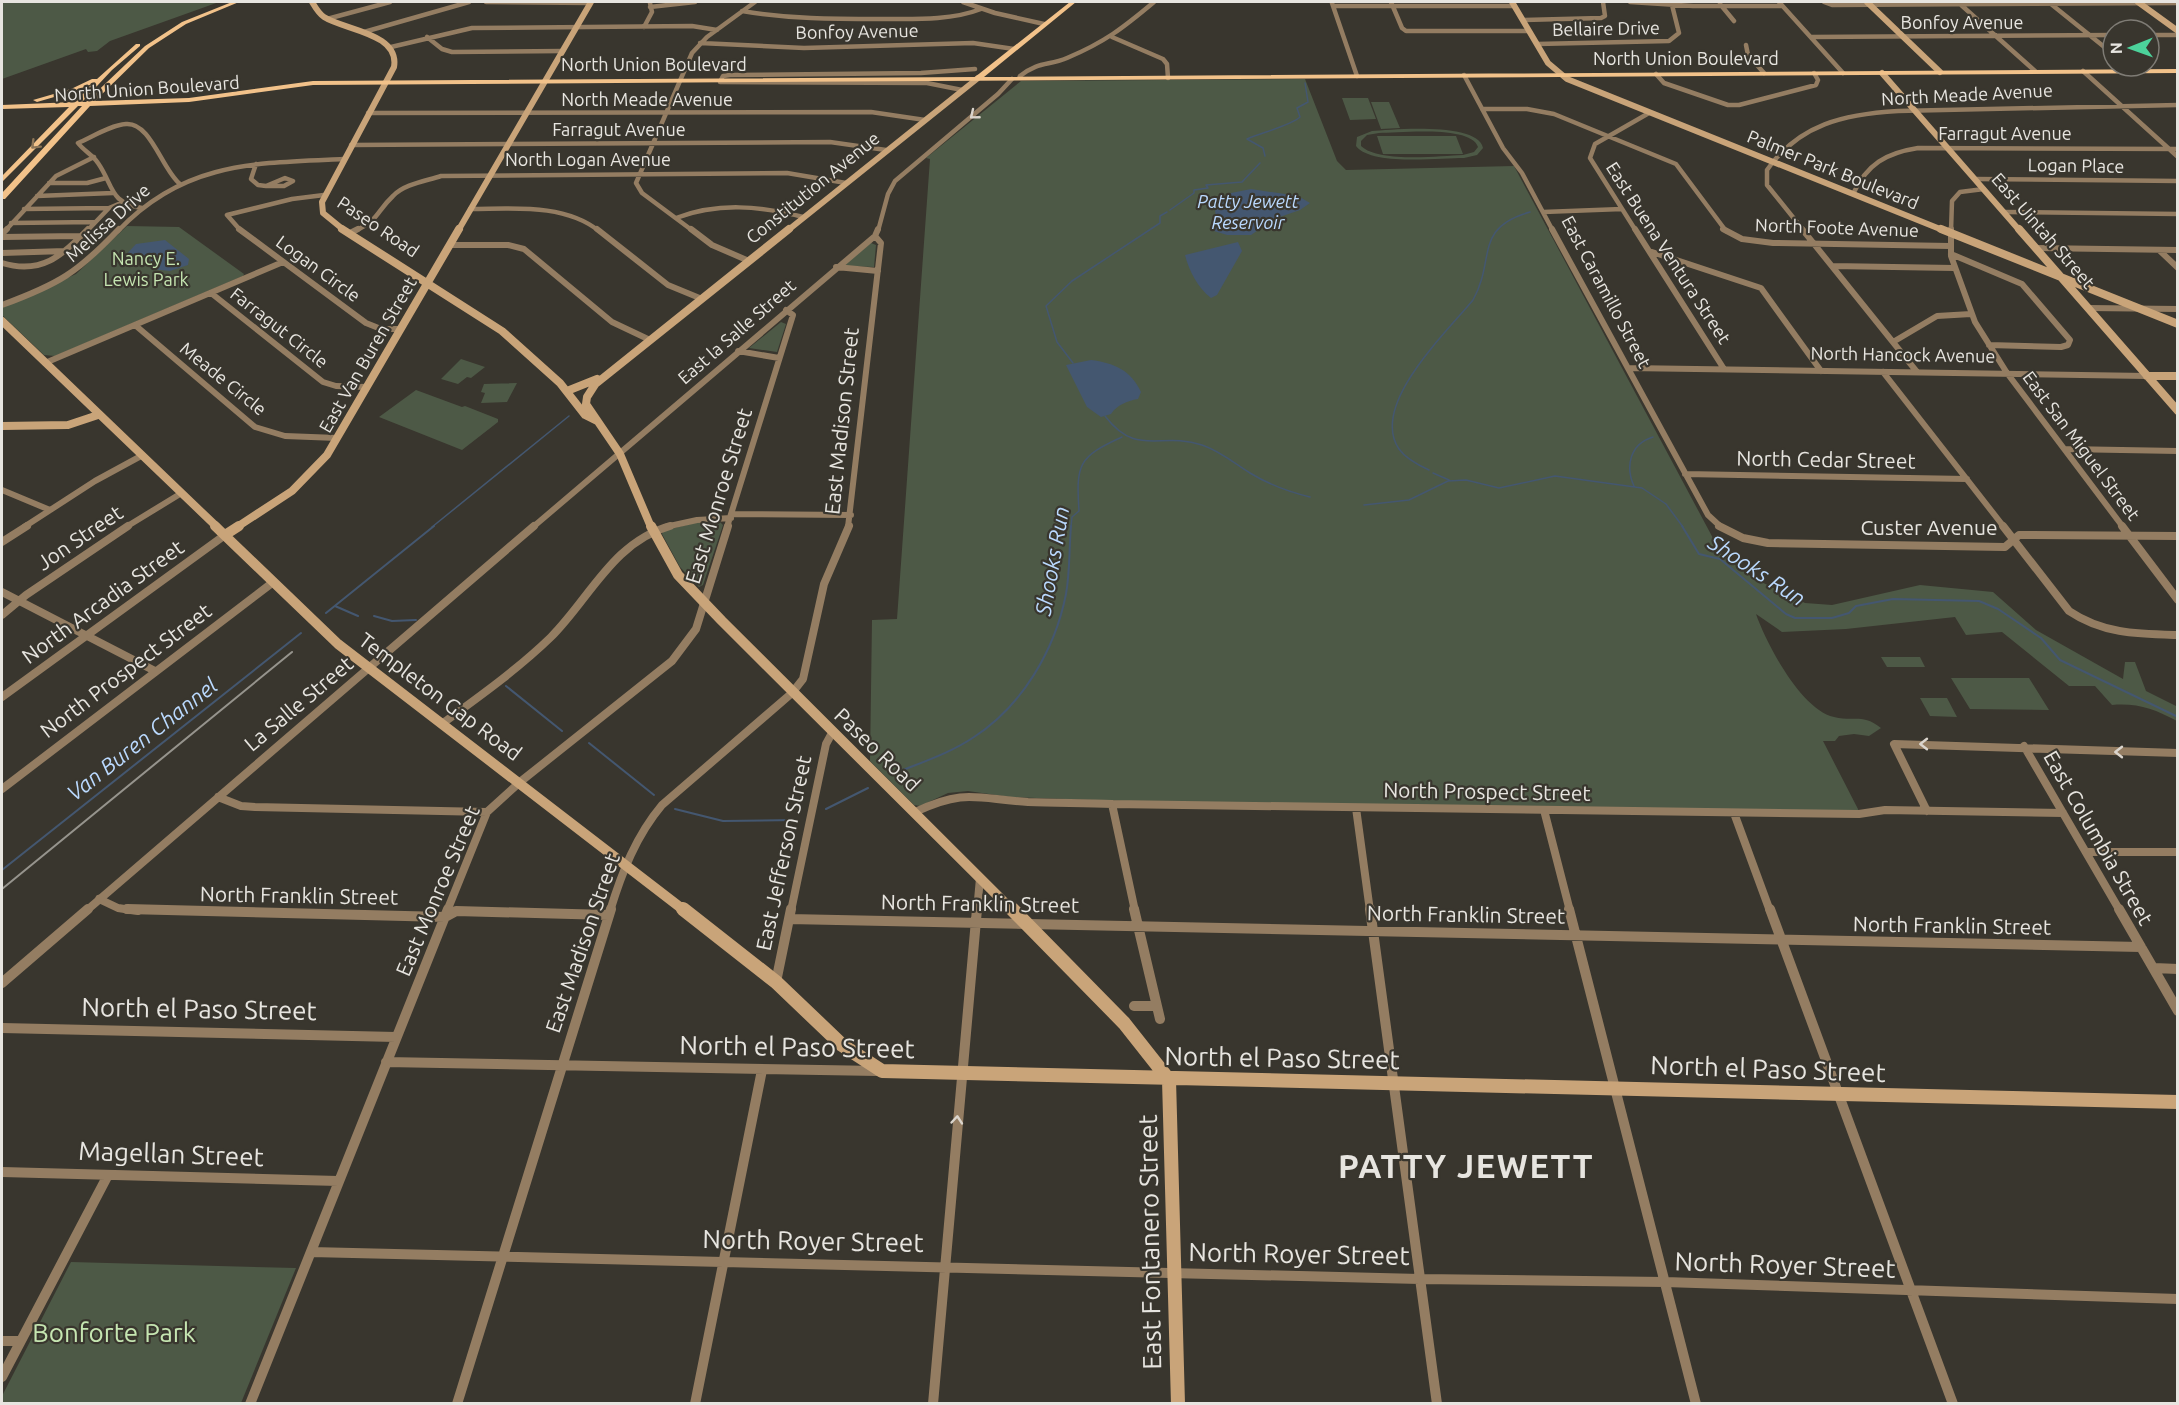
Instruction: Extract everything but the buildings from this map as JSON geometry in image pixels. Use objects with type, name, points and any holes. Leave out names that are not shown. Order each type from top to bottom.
[{"type":"main road","points":[[2,180],[110,69],[136,46],[163,29],[224,2]]},
{"type":"main road","points":[[2,197],[85,107],[136,56],[159,37],[194,18],[236,2]]},
{"type":"main road","name":"Constitution Avenue","points":[[978,78],[1073,2]]},
{"type":"main road","points":[[2,105],[63,93],[83,86],[110,69]]},
{"type":"main road","name":"North Union Boulevard","points":[[2161,69],[2178,70]]},
{"type":"main road","name":"North Union Boulevard","points":[[2,113],[85,107],[208,103],[330,83],[386,81],[721,80],[957,74],[978,78],[1016,78],[2101,70]]},
{"type":"main road","name":"North Union Boulevard","points":[[2,105],[72,108]]},
{"type":"street","points":[[312,2],[318,13],[327,19],[364,32],[391,47],[472,28],[692,26],[717,30]]},
{"type":"street","points":[[327,19],[390,2]]},
{"type":"street","points":[[364,32],[469,2]]},
{"type":"street","points":[[486,2],[499,4],[591,2]]},
{"type":"street","name":"East Van Buren Street","points":[[225,535],[272,506],[301,484],[318,467],[591,2]]},
{"type":"street","points":[[644,27],[652,12],[650,4],[695,2]]},
{"type":"street","points":[[749,261],[719,249],[638,190],[636,183],[692,52],[700,43],[755,2]]},
{"type":"street","points":[[963,2],[981,9],[1044,24]]},
{"type":"street","points":[[1016,78],[1034,65],[1064,59],[1112,37],[1154,2]]},
{"type":"street","points":[[1523,20],[1601,18],[1605,16],[1603,2]]},
{"type":"street","points":[[1630,2],[1722,6],[1780,4],[1843,73]]},
{"type":"street","points":[[1718,2],[1734,21]]},
{"type":"street","points":[[1824,2],[1832,5],[2178,3]]},
{"type":"street","points":[[1869,3],[1940,72]]},
{"type":"street","points":[[1958,3],[2036,71]]},
{"type":"street","points":[[2049,3],[2101,45]]},
{"type":"street","points":[[2139,3],[2178,33]]},
{"type":"street","points":[[1357,76],[1332,4],[1513,4]]},
{"type":"street","points":[[1392,4],[1404,30],[1529,31]]},
{"type":"street","name":"Palmer Park Boulevard","points":[[1513,4],[1548,63],[1560,75],[1649,113],[2178,324]]},
{"type":"street","name":"Bellaire Drive","points":[[1537,44],[1669,41],[1676,38],[1679,33],[1672,5]]},
{"type":"street","points":[[742,11],[790,19],[899,19],[966,15],[981,9]]},
{"type":"street","points":[[2161,34],[2178,33]]},
{"type":"street","name":"Bonfoy Avenue","points":[[1811,37],[2101,36]]},
{"type":"street","points":[[427,37],[442,49],[452,52],[563,51]]},
{"type":"street","points":[[1112,37],[1163,59],[1168,77]]},
{"type":"street","name":"Bonfoy Avenue","points":[[700,43],[734,47],[898,46],[974,41],[1014,49]]},
{"type":"street","points":[[1746,45],[1748,55],[1764,73]]},
{"type":"street","name":"Paseo Road","points":[[391,47],[395,65],[324,195],[321,205],[323,212],[350,233],[491,321],[567,391],[575,406],[588,418],[595,416],[620,454],[673,568],[792,693],[915,812],[1152,1054],[1169,1080]]},
{"type":"street","points":[[957,74],[975,69]]},
{"type":"street","points":[[2083,71],[2178,157]]},
{"type":"street","points":[[1656,74],[1664,83],[1716,103],[1734,106],[1812,86],[1818,83],[1814,73]]},
{"type":"street","name":"East Uintah Street","points":[[1882,73],[2178,411]]},
{"type":"street","name":"East Caramillo Street","points":[[1464,75],[1544,212],[1708,515],[1717,525]]},
{"type":"street","name":"Constitution Avenue","points":[[573,400],[978,78]]},
{"type":"street","name":"East Madison Street","points":[[458,1404],[561,1066],[626,864],[652,816],[662,805],[792,693],[802,679],[824,584],[851,515],[881,243],[875,236],[882,223],[888,190],[895,180],[1016,78]]},
{"type":"street","points":[[799,79],[927,83],[963,90]]},
{"type":"street","name":"North Meade Avenue","points":[[1773,162],[1792,141],[1821,124],[1868,114],[2048,104],[2178,105]]},
{"type":"street","name":"North Foote Avenue","points":[[1482,109],[1540,110],[1561,116],[1676,164],[1721,226],[1731,234],[1760,243],[1950,246]]},
{"type":"street","name":"North Meade Avenue","points":[[368,113],[871,112],[925,120]]},
{"type":"street","name":"East Buena Ventura Street","points":[[1649,113],[1608,135],[1593,146],[1590,158],[1724,369]]},
{"type":"street","points":[[123,203],[113,193],[94,157],[78,143],[125,124],[132,124],[146,133],[172,179],[180,184]]},
{"type":"street","name":"Farragut Avenue","points":[[351,145],[830,142],[886,150]]},
{"type":"street","name":"Farragut Avenue","points":[[1853,194],[1866,169],[1879,159],[1905,149],[1947,146],[2178,149]]},
{"type":"street","points":[[2,236],[11,223],[49,183],[68,168],[94,157]]},
{"type":"street","name":"Melissa Drive","points":[[2,305],[45,288],[74,272],[143,206],[180,184],[223,170],[255,164],[343,159]]},
{"type":"street","points":[[1773,162],[1765,174],[1767,185],[1917,372]]},
{"type":"street","points":[[255,164],[250,180],[258,185],[266,186]]},
{"type":"street","name":"North Logan Avenue","points":[[350,233],[373,222],[393,195],[415,183],[441,176],[787,173],[846,183]]},
{"type":"street","points":[[49,183],[87,183],[106,178]]},
{"type":"street","name":"Logan Place","points":[[1975,178],[2178,181]]},
{"type":"street","name":"East San Miguel Street","points":[[1984,189],[1965,190],[1953,198],[1951,254],[1971,314],[2007,373],[2178,600]]},
{"type":"street","points":[[37,196],[113,193]]},
{"type":"street","name":"Logan Circle","points":[[324,195],[292,199],[227,215],[235,226],[366,323],[375,328],[400,329]]},
{"type":"street","points":[[24,209],[109,208],[123,203],[143,206]]},
{"type":"street","points":[[676,218],[701,209],[729,206],[771,210],[803,217]]},
{"type":"street","points":[[2,263],[12,266],[45,265],[65,251],[109,208]]},
{"type":"street","points":[[470,209],[533,209],[574,216],[593,226],[668,285],[702,299]]},
{"type":"street","points":[[1544,212],[1622,209]]},
{"type":"street","points":[[2004,212],[2178,214]]},
{"type":"street","points":[[11,223],[95,222]]},
{"type":"street","points":[[2,236],[80,236]]},
{"type":"street","name":"East la Salle Street","points":[[620,454],[875,236]]},
{"type":"street","points":[[450,245],[508,245],[524,249],[612,322],[650,340]]},
{"type":"street","points":[[2035,248],[2178,250]]},
{"type":"street","points":[[2159,250],[2178,268]]},
{"type":"street","points":[[2,253],[65,251]]},
{"type":"street","points":[[1649,251],[1761,288],[1821,371]]},
{"type":"street","points":[[1951,254],[2022,284],[2070,340],[2068,345],[2061,347],[1989,345]]},
{"type":"street","points":[[2024,264],[2039,264],[2045,259]]},
{"type":"street","points":[[45,363],[283,262]]},
{"type":"street","points":[[1832,266],[1954,268]]},
{"type":"street","points":[[836,267],[878,271]]},
{"type":"street","name":"Farragut Circle","points":[[211,293],[323,382],[336,386],[367,387]]},
{"type":"street","points":[[2088,308],[2178,309]]},
{"type":"street","name":"East Monroe Street","points":[[250,1404],[488,812],[520,783],[672,661],[691,638],[705,603],[793,315],[786,310]]},
{"type":"street","points":[[1893,342],[1900,341],[1937,316],[1971,314]]},
{"type":"street","name":"Templeton Gap Road","points":[[2,321],[272,583],[369,668],[626,864],[776,982],[842,1045],[882,1071]]},
{"type":"street","name":"Meade Circle","points":[[135,325],[255,427],[285,436],[337,438]]},
{"type":"street","points":[[738,351],[780,358]]},
{"type":"street","name":"North Hancock Avenue","points":[[1628,368],[2178,376]]},
{"type":"street","points":[[1883,372],[2059,602],[2084,622],[2118,633],[2178,634]]},
{"type":"street","points":[[567,391],[606,376]]},
{"type":"street","points":[[595,416],[586,401],[596,383]]},
{"type":"street","points":[[2,426],[68,425],[98,415]]},
{"type":"street","points":[[2065,449],[2178,451]]},
{"type":"street","name":"La Salle Street","points":[[2,983],[620,454]]},
{"type":"street","points":[[2,542],[50,510],[141,456]]},
{"type":"street","name":"North Cedar Street","points":[[1685,474],[1966,479]]},
{"type":"street","points":[[2,490],[50,510]]},
{"type":"street","name":"Jon Street","points":[[2,615],[147,513],[180,494]]},
{"type":"street","points":[[443,723],[525,660],[564,624],[618,556],[655,532],[691,519],[731,516],[851,515]]},
{"type":"street","name":"Custer Avenue","points":[[1717,525],[1743,538],[1768,543],[2005,547],[2014,542],[2019,535],[2178,536]]},
{"type":"street","name":"North Arcadia Street","points":[[2,697],[225,535]]},
{"type":"street","name":"North Prospect Street","points":[[2,789],[272,583]]},
{"type":"street","points":[[2,592],[155,671]]},
{"type":"street","name":"East Jefferson Street","points":[[776,982],[826,744],[832,733]]},
{"type":"street","points":[[1927,811],[1894,744],[2024,746],[2093,752],[2178,753]]},
{"type":"street","name":"East Columbia Street","points":[[2024,746],[2178,1011]]},
{"type":"street","name":"North Prospect Street","points":[[915,812],[942,800],[968,795],[1026,802],[1112,804],[1734,813],[1859,814],[1885,810],[2063,813]]},
{"type":"street","points":[[219,797],[241,806],[255,807],[488,812]]},
{"type":"street","points":[[1112,804],[1160,1019]]},
{"type":"street","points":[[1356,808],[1437,1404]]},
{"type":"street","points":[[1544,810],[1696,1404]]},
{"type":"street","points":[[1734,813],[1953,1404]]},
{"type":"street","points":[[2086,852],[2178,852]]},
{"type":"street","points":[[933,1404],[980,878]]},
{"type":"street","name":"North Franklin Street","points":[[99,899],[127,911],[445,917],[456,911],[608,915]]},
{"type":"street","name":"North Franklin Street","points":[[789,918],[2141,947]]},
{"type":"street","points":[[2154,969],[2178,969]]},
{"type":"street","points":[[1134,1006],[1157,1006]]},
{"type":"street","name":"North el Paso Street","points":[[2,1028],[396,1037]]},
{"type":"street","name":"North el Paso Street","points":[[386,1062],[882,1071],[1169,1080],[2178,1102]]},
{"type":"street","points":[[695,1404],[762,1070]]},
{"type":"street","name":"East Fontanero Street","points":[[1169,1080],[1178,1404]]},
{"type":"street","name":"Magellan Street","points":[[2,1172],[338,1181]]},
{"type":"street","points":[[2,1377],[108,1175]]},
{"type":"street","name":"North Royer Street","points":[[311,1252],[724,1260],[1420,1279],[1665,1282],[2178,1299]]},
{"type":"street","points":[[2,1341],[20,1341]]},
{"type":"green space","points":[[2,2],[219,2],[110,41],[97,51],[88,52],[86,49],[2,79]]},
{"type":"green space","points":[[1305,79],[1337,161],[1346,170],[1514,166],[1722,555],[1753,578],[1805,603],[1832,605],[1920,585],[1993,592],[2036,630],[2123,679],[2125,662],[2135,662],[2146,691],[2178,707],[2177,721],[2146,708],[2112,705],[2095,686],[2069,686],[2002,632],[1966,635],[1955,617],[1846,629],[1782,632],[1756,614],[1786,674],[1809,702],[1822,712],[1834,717],[1863,719],[1881,728],[1869,736],[1854,734],[1839,736],[1835,741],[1823,741],[1859,811],[1122,801],[1010,797],[968,791],[948,793],[920,806],[914,805],[870,761],[872,620],[897,619],[930,159],[926,158],[1021,81]]},
{"type":"green space","points":[[1342,98],[1368,98],[1376,119],[1350,120]]},
{"type":"green space","points":[[1371,102],[1389,102],[1400,128],[1381,129]]},
{"type":"green space","points":[[1434,129],[1467,134],[1478,140],[1483,148],[1477,155],[1464,158],[1390,159],[1364,152],[1356,146],[1357,137],[1372,131]],"holes":[[[1449,133],[1473,140],[1478,147],[1474,152],[1463,155],[1395,157],[1381,155],[1361,146],[1361,141],[1367,135]]]},
{"type":"green space","points":[[1377,136],[1456,136],[1463,154],[1383,154]]},
{"type":"green space","name":"Nancy E. Lewis Park","points":[[127,226],[179,227],[244,274],[55,356],[44,355],[2,315],[2,308],[76,274]]},
{"type":"green space","points":[[871,243],[876,245],[874,267],[846,266],[845,264]]},
{"type":"green space","points":[[781,322],[786,324],[777,352],[749,348]]},
{"type":"green space","points":[[461,359],[485,367],[471,378],[467,377],[458,384],[441,379]]},
{"type":"green space","points":[[517,383],[507,402],[481,403],[485,393],[481,392],[484,384]]},
{"type":"green space","points":[[416,390],[462,407],[465,406],[498,419],[498,422],[462,450],[379,417]]},
{"type":"green space","points":[[698,522],[720,522],[723,525],[703,585],[699,587],[680,567],[662,534],[663,531]]},
{"type":"green space","points":[[1881,657],[1920,657],[1925,667],[1887,667]]},
{"type":"green space","points":[[1951,678],[2029,678],[2049,710],[1970,709]]},
{"type":"green space","points":[[1920,698],[1947,698],[1957,717],[1930,716]]},
{"type":"green space","name":"Bonforte Park","points":[[71,1262],[296,1268],[241,1403],[2,1403],[2,1396]]},
{"type":"water","name":"Patty Jewett Reservoir","points":[[1251,189],[1298,196],[1310,203],[1300,210],[1274,219],[1251,235],[1227,235],[1214,231],[1211,227],[1217,220],[1215,211],[1231,193]]},
{"type":"water","points":[[165,240],[189,259],[188,265],[170,271],[151,269],[151,256],[123,258],[136,244]]},
{"type":"water","points":[[1238,242],[1242,251],[1217,295],[1211,298],[1195,279],[1185,255]]},
{"type":"water","points":[[1091,360],[1107,363],[1127,373],[1141,392],[1138,399],[1123,404],[1111,414],[1101,417],[1087,407],[1066,365]]},
{"type":"waterway","name":"Shooks Run","points":[[1265,156],[1263,148],[1247,139],[1300,117],[1297,108],[1308,102],[1305,83]]},
{"type":"waterway","name":"Shooks Run","points":[[1170,210],[1194,193],[1194,190],[1208,188],[1206,185],[1242,182],[1260,163]]},
{"type":"waterway","name":"Shooks Run","points":[[1073,363],[1057,342],[1046,306],[1072,281],[1160,223],[1160,216],[1167,212]]},
{"type":"waterway","name":"Shooks Run","points":[[1429,470],[1402,453],[1392,431],[1394,412],[1402,391],[1430,350],[1473,300],[1480,285],[1493,236],[1500,227],[1512,219],[1530,212]]},
{"type":"waterway","name":"Van Buren Channel","points":[[432,527],[569,416]]},
{"type":"waterway","name":"Shooks Run","points":[[1105,416],[1117,429],[1128,436],[1139,440],[1187,441],[1202,445],[1264,481],[1310,497]]},
{"type":"waterway","name":"Shooks Run","points":[[1071,527],[1072,517],[1079,511],[1078,482],[1083,464],[1096,450],[1122,437]]},
{"type":"waterway","name":"Shooks Run","points":[[1634,486],[1630,471],[1631,457],[1639,445],[1653,437]]},
{"type":"waterway","name":"Shooks Run","points":[[1433,473],[1449,480]]},
{"type":"waterway","name":"Shooks Run","points":[[1364,505],[1409,500],[1448,481],[1466,480],[1499,488],[1555,476],[1642,488],[1666,504],[1683,527]]},
{"type":"waterway","name":"Van Buren Channel","points":[[326,613],[434,526]]},
{"type":"waterway","name":"Shooks Run","points":[[891,775],[944,753],[974,737],[991,724],[1021,693],[1045,656],[1061,615],[1069,569],[1071,526]]},
{"type":"waterway","name":"Shooks Run","points":[[1682,526],[1699,554],[1720,559],[1786,614],[1795,618],[1832,618],[1849,613],[1856,606],[1893,599],[1979,601],[1998,609],[2041,638],[2060,660],[2178,717]]},
{"type":"waterway","name":"Shooks Run","points":[[335,606],[358,616]]},
{"type":"waterway","name":"Shooks Run","points":[[374,616],[392,621],[416,620]]},
{"type":"waterway","name":"Van Buren Channel","points":[[2,870],[301,633]]},
{"type":"waterway","name":"Shooks Run","points":[[506,686],[562,731]]},
{"type":"waterway","name":"Shooks Run","points":[[589,743],[654,795]]},
{"type":"waterway","name":"Shooks Run","points":[[826,809],[868,788]]},
{"type":"waterway","name":"Shooks Run","points":[[675,809],[723,821],[796,820]]},
{"type":"railway","points":[[2,889],[292,652]]},
{"type":"district","name":"PATTY JEWETT","points":[[1466,1166]]}]
